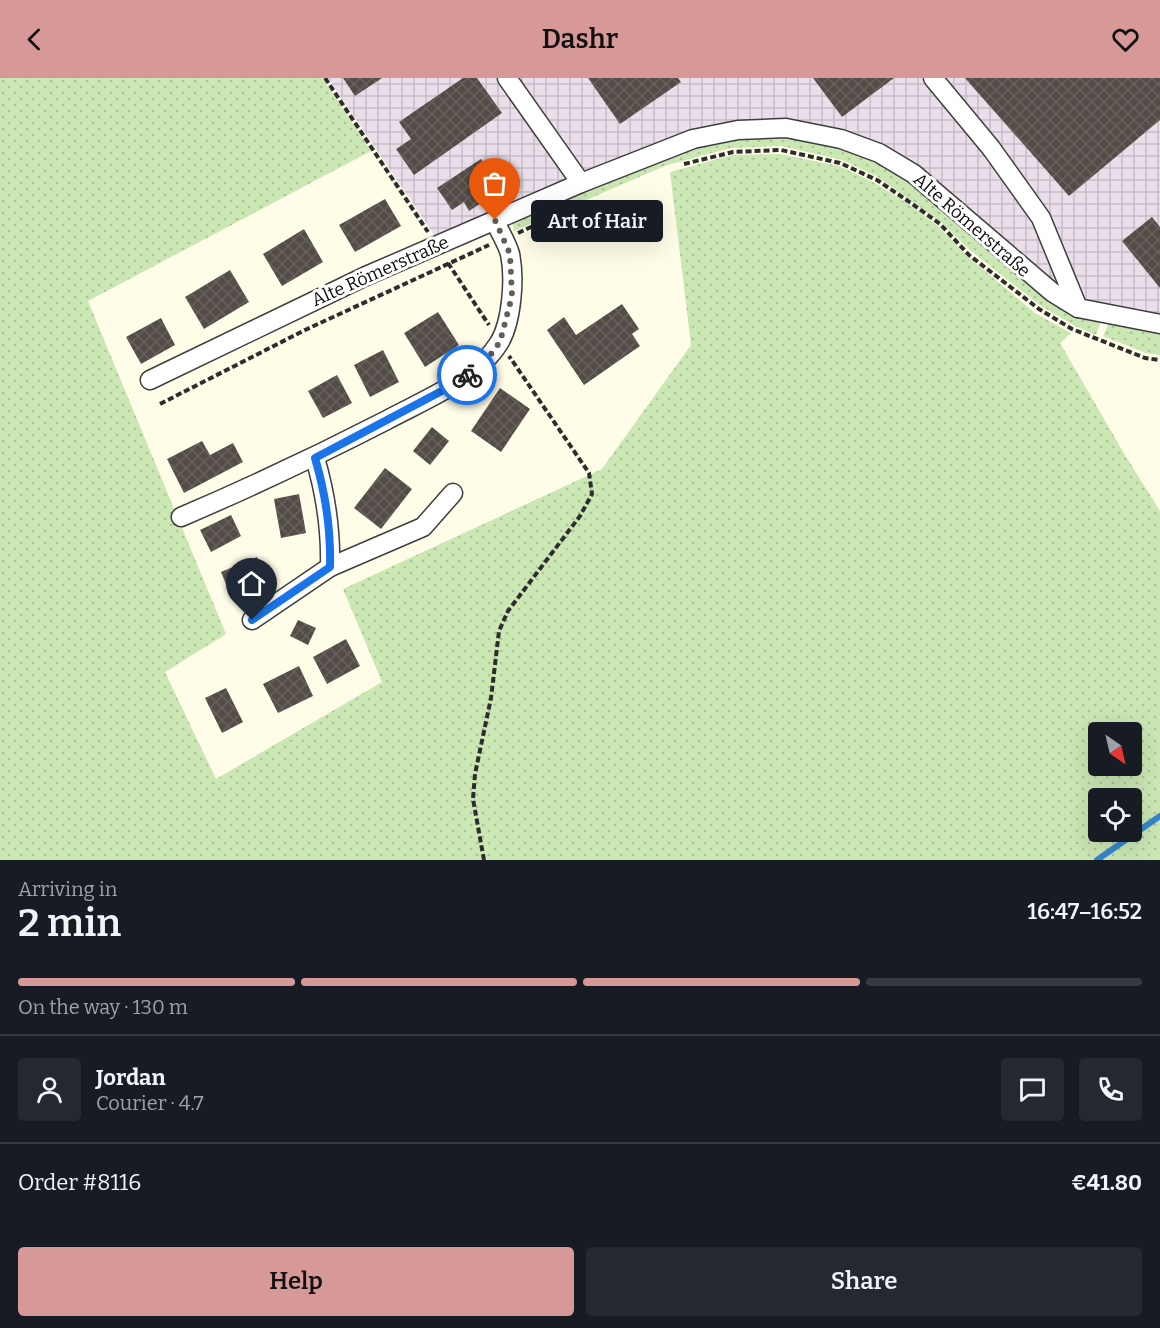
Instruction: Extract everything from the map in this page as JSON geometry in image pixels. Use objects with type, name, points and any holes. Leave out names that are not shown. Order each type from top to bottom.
[{"type":"street","points":[[507,78],[581,183]]},
{"type":"street","points":[[933,78],[992,148],[1041,218],[1078,308]]},
{"type":"street","name":"Alte Römerstraße","points":[[150,380],[366,276],[581,183],[693,139],[738,130],[786,128],[841,140],[879,153],[914,174],[1052,292],[1078,308],[1160,324]]},
{"type":"street","points":[[181,517],[315,458],[455,384],[488,358],[500,342],[512,296],[510,254],[495,220]]},
{"type":"street","points":[[315,458],[322,483],[330,567]]},
{"type":"street","points":[[252,620],[330,567],[423,528],[453,493]]},
{"type":"path","points":[[325,78],[589,473],[592,494],[580,516],[508,611],[499,631],[491,698],[475,774],[473,799],[484,860]]},
{"type":"path","points":[[679,165],[733,152],[781,150],[840,163],[877,180],[940,224],[969,255],[1039,309],[1072,329],[1145,357],[1160,360]]},
{"type":"path","points":[[160,404],[305,330],[562,213]]},
{"type":"shaded area","points":[[328,78],[1160,78],[1160,316],[1082,301],[788,121],[436,238]]},
{"type":"green space","points":[[0,78],[322,78],[371,151],[88,301],[226,634],[165,672],[216,779],[382,682],[343,589],[602,469],[691,345],[670,172],[732,155],[780,154],[839,166],[875,183],[938,226],[966,255],[1035,313],[1071,333],[1060,343],[1160,511],[1160,860],[0,860]]},
{"type":"green space","points":[[786,134],[838,146],[875,160],[908,180],[1046,298],[1101,322],[1096,335],[1075,326],[1041,306],[971,251],[941,222],[878,177],[842,160],[781,146],[731,148],[667,165],[514,231],[512,222],[695,145],[739,136]]},
{"type":"green space","points":[[1109,323],[1160,331],[1160,355],[1146,353],[1103,336]]},
{"type":"building","points":[[343,78],[382,78],[355,96]]},
{"type":"building","points":[[463,78],[477,78],[502,113],[414,175],[396,149],[411,139],[399,122]]},
{"type":"building","points":[[588,78],[678,78],[681,82],[620,124]]},
{"type":"building","points":[[813,78],[894,78],[842,117]]},
{"type":"building","points":[[965,78],[1160,78],[1160,120],[1069,196]]},
{"type":"building","points":[[481,159],[502,189],[469,211],[464,202],[452,210],[437,188]]},
{"type":"building","points":[[385,199],[401,226],[355,252],[339,225]]},
{"type":"building","points":[[1152,217],[1160,227],[1160,288],[1122,241]]},
{"type":"building","points":[[304,229],[323,262],[282,286],[263,254]]},
{"type":"building","points":[[230,270],[249,302],[204,329],[185,297]]},
{"type":"building","points":[[622,304],[639,329],[632,334],[640,346],[584,385],[547,330],[564,317],[576,335]]},
{"type":"building","points":[[438,312],[459,345],[425,367],[404,333]]},
{"type":"building","points":[[161,318],[175,345],[141,364],[126,337]]},
{"type":"building","points":[[383,350],[399,382],[370,397],[354,365]]},
{"type":"building","points":[[337,375],[352,403],[323,418],[308,391]]},
{"type":"building","points":[[500,388],[530,409],[501,452],[471,431]]},
{"type":"building","points":[[432,427],[449,441],[430,465],[413,451]]},
{"type":"building","points":[[202,441],[210,455],[233,443],[243,462],[184,493],[167,459]]},
{"type":"building","points":[[385,468],[412,489],[381,529],[354,508]]},
{"type":"building","points":[[299,494],[306,533],[281,538],[274,499]]},
{"type":"building","points":[[231,515],[241,536],[211,552],[200,530]]},
{"type":"building","points":[[257,557],[267,582],[231,596],[221,572]]},
{"type":"building","points":[[298,620],[316,628],[308,645],[290,636]]},
{"type":"building","points":[[346,639],[360,666],[327,684],[313,657]]},
{"type":"building","points":[[299,666],[313,696],[278,713],[263,684]]},
{"type":"building","points":[[226,688],[243,722],[222,733],[205,698]]},
{"type":"waterway","points":[[1097,860],[1160,816]]},
{"type":"way so far","points":[[467,375],[488,358],[500,342],[512,296],[510,254],[495,220]]},
{"type":"place","name":"Art of Hair","points":[[495,220]]},
{"type":"route","points":[[252,620],[330,567],[322,483],[315,458],[455,384],[467,375]]}]
